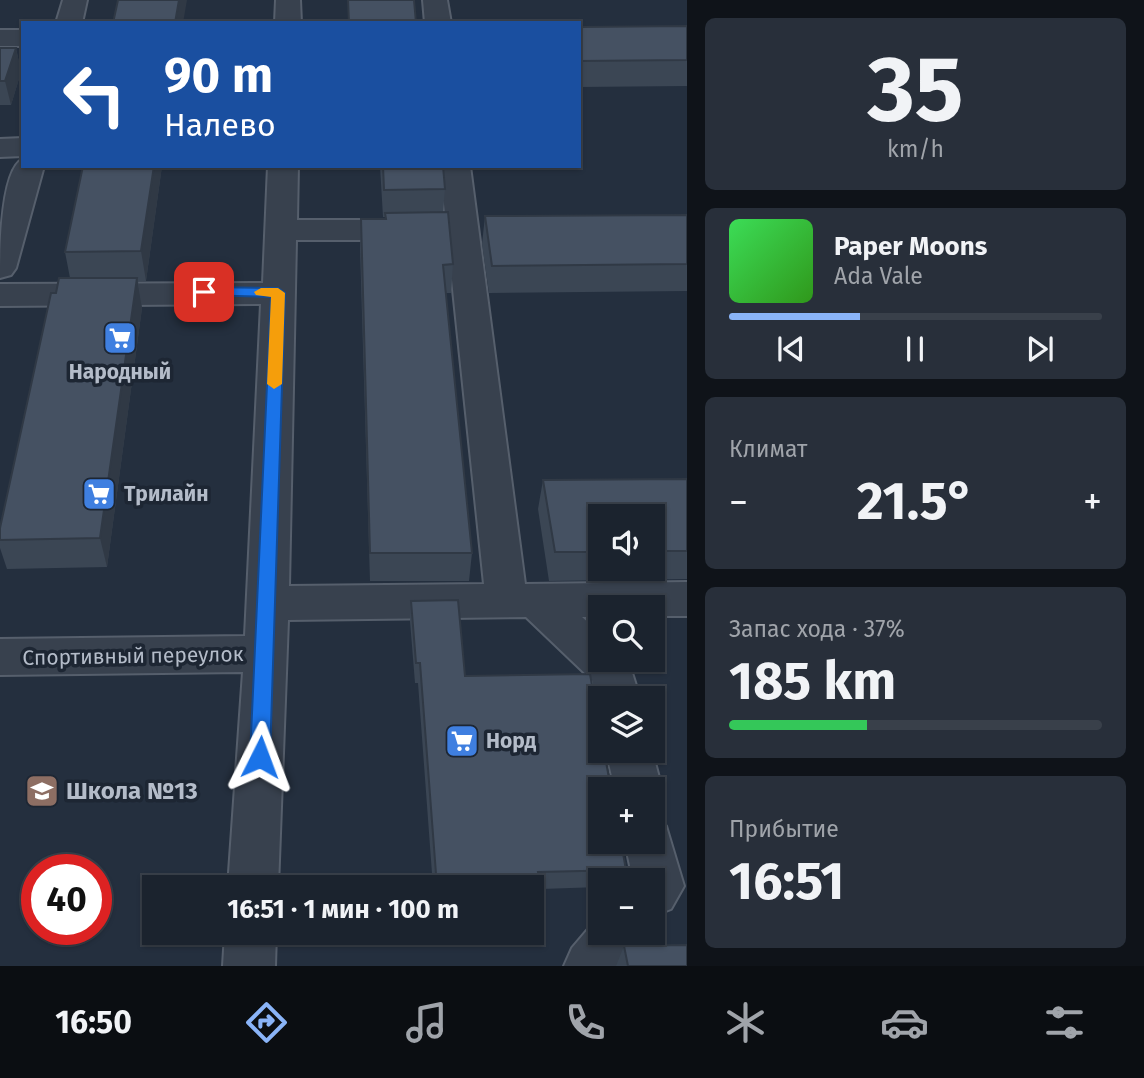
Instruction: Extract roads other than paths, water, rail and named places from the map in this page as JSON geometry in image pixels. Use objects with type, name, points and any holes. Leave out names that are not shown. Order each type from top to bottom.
[{"type":"street","points":[[70,21],[75,0]]},
{"type":"street","points":[[288,0],[288,21]]},
{"type":"street","points":[[435,0],[438,21]]},
{"type":"street","points":[[0,38],[21,38]]},
{"type":"street","points":[[0,148],[21,147]]},
{"type":"street","points":[[0,268],[28,168]]},
{"type":"street","points":[[254,875],[265,654],[282,168]]},
{"type":"street","points":[[456,168],[476,229],[521,602],[612,671],[615,686]]},
{"type":"street","points":[[280,230],[476,229]]},
{"type":"street","points":[[0,295],[278,293]]},
{"type":"street","points":[[266,603],[687,599]]},
{"type":"street","name":"Спортивный переулок","points":[[0,657],[265,654]]},
{"type":"street","points":[[249,966],[250,945]]},
{"type":"street","points":[[590,966],[608,945]]},
{"type":"place","name":"Народный","points":[[120,338]]},
{"type":"place","name":"Трилайн","points":[[99,494]]},
{"type":"place","name":"Норд","points":[[462,741]]},
{"type":"place","name":"Школа №13","points":[[42,791]]}]
